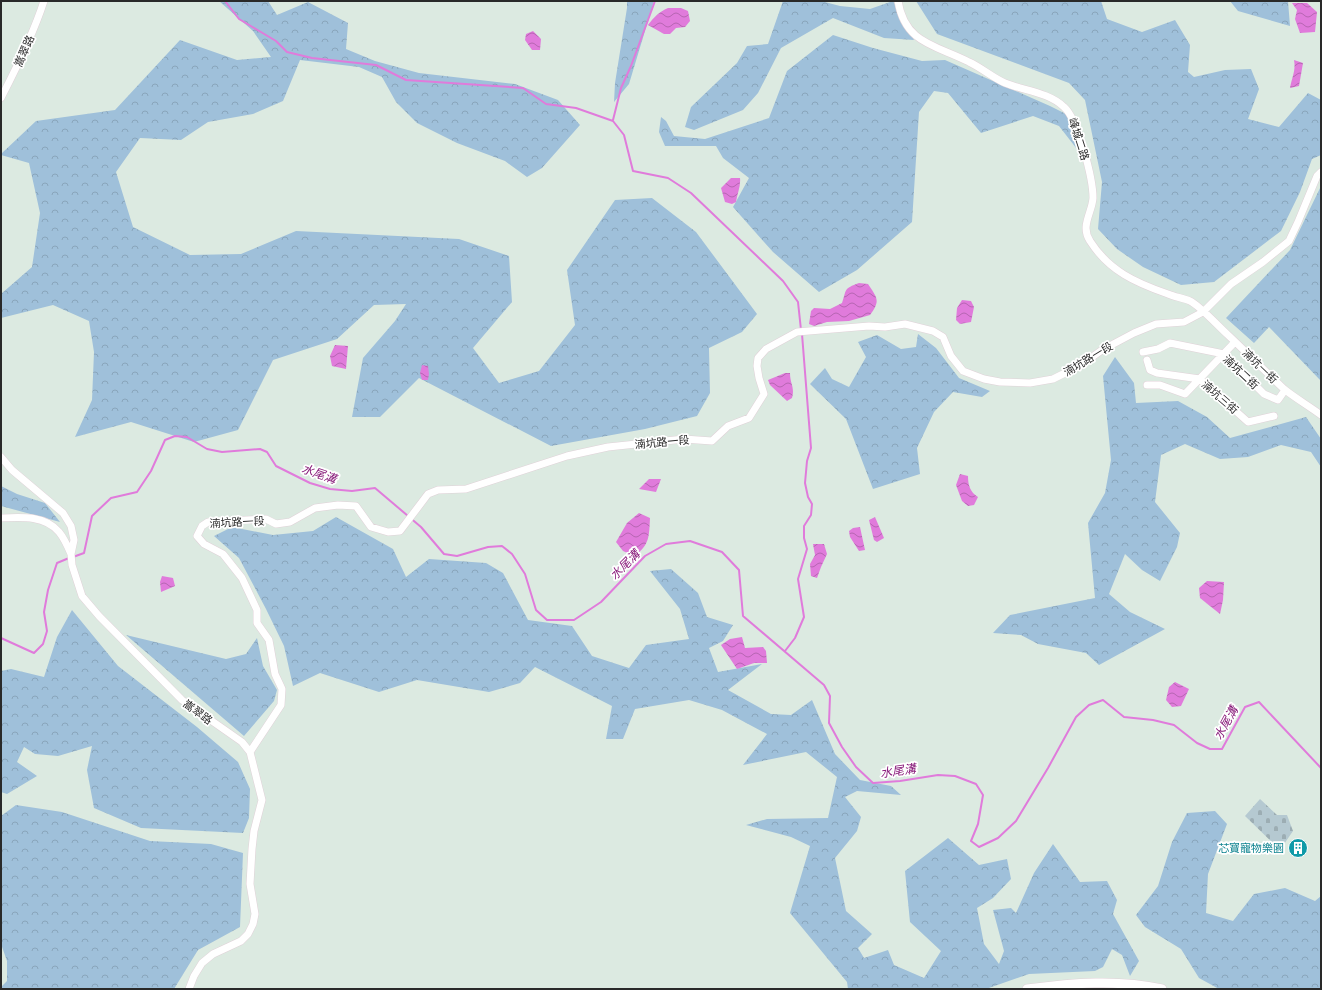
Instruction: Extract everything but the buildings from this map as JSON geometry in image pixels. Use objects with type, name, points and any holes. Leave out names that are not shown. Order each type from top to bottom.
[{"type":"street","name":"嵩翠路","points":[[1,98],[36,25],[44,1]]},
{"type":"street","name":"峰城二路","points":[[898,1],[900,13],[906,26],[914,35],[925,42],[970,62],[1004,83],[1054,98],[1070,112],[1083,148],[1091,178],[1093,201],[1086,222],[1087,234],[1090,240],[1107,262],[1140,284],[1191,301],[1203,312]]},
{"type":"street","name":"湳坑路一段","points":[[250,752],[281,705],[282,689],[275,674],[269,640],[257,623],[258,610],[250,592],[242,578],[223,554],[204,544],[197,536],[202,526],[208,522],[266,519],[276,524],[290,522],[315,508],[338,505],[356,506],[371,527],[388,532],[400,531],[428,494],[438,490],[466,489],[567,456],[608,447],[676,440],[712,441],[728,426],[749,418],[764,394],[757,366],[758,358],[766,349],[797,332],[869,326],[885,327],[905,324],[933,330],[943,337],[951,356],[963,371],[984,379],[1000,382],[1030,383],[1053,380],[1081,365],[1102,350],[1134,333],[1156,324],[1184,322],[1203,312],[1231,284],[1263,262],[1289,240],[1317,176],[1321,172]]},
{"type":"street","name":"湳坑一街","points":[[1203,312],[1285,390],[1321,415]]},
{"type":"street","points":[[1147,385],[1160,385],[1185,394],[1235,342]]},
{"type":"street","name":"湳坑二街","points":[[1144,352],[1170,343],[1224,354],[1264,394],[1278,400],[1285,390]]},
{"type":"street","name":"湳坑三街","points":[[1147,360],[1150,370],[1200,379],[1248,422],[1274,416]]},
{"type":"street","name":"嵩翠路","points":[[1,457],[12,470],[63,514],[71,526],[74,540],[71,554],[72,565],[82,596],[99,616],[182,700],[242,742],[250,752]]},
{"type":"street","points":[[1,518],[29,517],[52,525],[60,532],[71,554]]},
{"type":"street","points":[[189,989],[194,976],[202,963],[213,954],[241,941],[248,934],[253,924],[255,914],[250,884],[252,849],[254,830],[262,800],[250,752]]},
{"type":"street","points":[[1028,989],[1069,984],[1119,983],[1162,989]]},
{"type":"green space","points":[[219,1],[268,1],[277,15],[308,2],[348,23],[346,49],[375,61],[419,73],[515,84],[558,100],[580,125],[542,168],[527,177],[505,161],[457,143],[417,123],[396,102],[382,77],[359,67],[300,60],[283,101],[253,114],[208,122],[181,140],[140,138],[116,172],[133,227],[190,255],[241,254],[296,231],[459,239],[509,256],[512,302],[473,348],[499,383],[539,371],[575,325],[567,270],[615,200],[652,198],[696,232],[757,314],[742,332],[709,348],[710,393],[697,416],[645,429],[551,446],[419,378],[380,417],[352,417],[363,358],[395,321],[406,304],[374,305],[337,339],[273,360],[238,430],[194,442],[131,422],[75,437],[92,400],[94,352],[89,321],[53,305],[1,318],[1,294],[32,267],[40,213],[29,163],[1,154],[36,121],[115,110],[180,40],[237,60],[271,57],[253,31]]},
{"type":"green space","points":[[627,1],[654,1],[629,84],[614,102],[615,83]]},
{"type":"green space","points":[[783,1],[821,1],[840,6],[870,9],[893,1],[914,40],[884,38],[833,18],[781,48],[758,93],[743,110],[694,130],[685,127],[691,107],[737,63],[747,46],[768,44]]},
{"type":"green space","points":[[916,1],[1101,1],[1107,19],[1142,32],[1175,20],[1190,45],[1188,72],[1194,77],[1225,70],[1251,69],[1259,89],[1248,119],[1279,127],[1308,93],[1321,100],[1321,155],[1312,159],[1300,192],[1281,231],[1214,282],[1181,285],[1143,267],[1117,249],[1098,229],[1102,182],[1085,100],[1069,83],[937,34]]},
{"type":"green space","points":[[1230,1],[1288,1],[1290,26],[1238,11]]},
{"type":"green space","points":[[833,35],[873,48],[922,61],[945,60],[1050,106],[1070,116],[1080,153],[1059,126],[1033,116],[981,133],[948,93],[934,91],[919,112],[912,222],[857,270],[819,292],[773,252],[733,207],[749,178],[723,158],[716,146],[665,146],[659,132],[661,117],[666,121],[674,136],[705,139],[769,118],[787,71]]},
{"type":"green space","points":[[1321,186],[1321,381],[1269,327],[1254,343],[1226,318],[1290,250]]},
{"type":"green space","points":[[918,334],[936,348],[959,378],[990,391],[982,397],[953,392],[934,412],[917,448],[920,474],[873,489],[846,419],[810,384],[825,368],[832,379],[849,387],[866,357],[858,342],[877,335],[901,349],[916,347]]},
{"type":"green space","points":[[1115,357],[1134,383],[1136,403],[1178,401],[1207,417],[1230,438],[1306,417],[1321,439],[1321,467],[1311,452],[1281,445],[1248,457],[1220,459],[1185,444],[1161,455],[1155,502],[1180,533],[1177,547],[1160,581],[1142,570],[1125,554],[1109,594],[1130,612],[1165,629],[1099,665],[1086,653],[1038,644],[1021,635],[993,633],[1010,615],[1095,598],[1088,523],[1105,493],[1111,460],[1103,376]]},
{"type":"green space","points":[[1,486],[17,494],[45,503],[60,522],[1,506]]},
{"type":"green space","points":[[336,517],[393,549],[406,577],[429,559],[486,563],[503,573],[528,620],[572,626],[592,656],[629,668],[646,645],[689,639],[680,609],[650,571],[671,569],[698,593],[707,617],[733,625],[723,641],[709,648],[718,672],[762,664],[728,690],[771,714],[791,715],[812,700],[835,754],[860,780],[891,786],[901,795],[857,791],[845,797],[861,817],[857,831],[835,858],[846,911],[872,934],[858,948],[864,958],[888,950],[894,965],[924,978],[941,951],[910,922],[905,871],[948,838],[979,865],[1007,859],[1011,879],[993,898],[977,908],[984,944],[999,964],[1004,951],[993,910],[1011,908],[1016,913],[1034,873],[1053,844],[1080,882],[1107,881],[1117,900],[1113,914],[1139,961],[1130,976],[1122,955],[1112,949],[1103,967],[1095,971],[1029,974],[986,989],[848,989],[847,982],[790,913],[810,846],[791,837],[746,825],[767,819],[828,818],[837,777],[806,752],[743,765],[767,734],[722,710],[689,700],[635,709],[623,739],[606,739],[612,706],[535,667],[520,683],[489,692],[417,680],[379,692],[320,673],[293,686],[284,646],[266,609],[239,558],[214,536],[232,527],[273,535],[313,531]]},
{"type":"green space","points":[[72,610],[118,666],[197,727],[238,762],[250,789],[249,818],[243,833],[141,828],[94,808],[87,770],[92,746],[58,756],[35,754],[24,747],[17,762],[37,776],[7,794],[1,792],[1,671],[11,669],[44,677],[57,637]]},
{"type":"green space","points":[[126,635],[226,659],[246,654],[257,638],[263,666],[277,690],[274,701],[244,736]]},
{"type":"green space","points":[[1260,799],[1277,815],[1287,815],[1293,831],[1280,850],[1245,816]]},
{"type":"green space","points":[[16,805],[62,812],[150,841],[211,844],[243,853],[240,927],[198,950],[174,989],[1,989],[7,981],[7,961],[1,944],[1,816]]},
{"type":"green space","points":[[1215,811],[1227,824],[1208,874],[1206,913],[1233,921],[1254,894],[1285,888],[1315,901],[1321,896],[1321,989],[1219,989],[1199,978],[1181,949],[1145,927],[1136,915],[1158,886],[1172,842],[1187,813]]},
{"type":"water","points":[[1292,3],[1307,3],[1317,12],[1315,32],[1300,33],[1295,19],[1297,10]]},
{"type":"water","points":[[668,8],[681,8],[688,11],[690,21],[685,27],[676,28],[670,34],[664,34],[648,25],[657,15]]},
{"type":"water","points":[[533,31],[541,39],[540,50],[532,50],[525,40],[526,34]]},
{"type":"water","points":[[1294,60],[1303,63],[1299,86],[1290,88],[1294,70]]},
{"type":"water","points":[[731,178],[740,178],[736,202],[732,204],[725,202],[721,188]]},
{"type":"water","points":[[859,283],[868,284],[875,296],[877,302],[876,306],[870,315],[849,321],[827,322],[814,326],[809,324],[811,311],[814,308],[830,309],[842,303],[846,290]]},
{"type":"water","points":[[962,300],[971,301],[974,307],[971,322],[960,324],[956,320],[957,308]]},
{"type":"water","points":[[335,345],[348,346],[346,369],[332,366],[330,356]]},
{"type":"water","points":[[422,365],[428,366],[428,380],[422,380],[420,373]]},
{"type":"water","points":[[785,373],[790,373],[793,391],[792,398],[787,401],[770,385],[768,380]]},
{"type":"water","points":[[960,474],[968,476],[970,488],[978,497],[974,505],[968,506],[962,501],[956,485]]},
{"type":"water","points":[[649,479],[661,479],[656,492],[639,489]]},
{"type":"water","points":[[639,513],[650,518],[648,540],[643,548],[634,556],[623,551],[616,542],[627,523]]},
{"type":"water","points":[[875,517],[884,538],[877,542],[874,540],[869,520]]},
{"type":"water","points":[[860,527],[865,550],[859,551],[850,537],[849,531],[853,528]]},
{"type":"water","points":[[813,544],[824,544],[827,554],[817,578],[811,576],[810,564],[815,555]]},
{"type":"water","points":[[162,576],[173,578],[175,586],[161,592],[160,582]]},
{"type":"water","points":[[1207,581],[1224,582],[1223,600],[1220,614],[1200,598],[1199,588]]},
{"type":"water","points":[[742,637],[745,648],[763,647],[766,651],[767,663],[754,663],[737,669],[721,645],[730,639]]},
{"type":"water","points":[[1175,682],[1189,689],[1181,706],[1172,707],[1166,700],[1169,687]]},
{"type":"waterway","points":[[225,1],[239,19],[276,41],[287,52],[312,58],[376,65],[406,80],[523,88],[546,104],[576,108],[613,121],[624,135],[633,171],[668,178],[691,193],[783,281],[798,302],[801,330]]},
{"type":"waterway","points":[[613,120],[621,88],[631,66],[655,1]]},
{"type":"waterway","points":[[785,651],[795,638],[804,617],[798,579],[807,549],[804,538],[804,526],[811,515],[812,504],[808,497],[805,483],[807,461],[811,448],[802,334]]},
{"type":"waterway","name":"水尾溝","points":[[73,557],[84,553],[92,516],[111,498],[137,492],[151,471],[165,440],[175,436],[187,437],[207,449],[222,452],[260,449],[267,452],[276,466],[310,483],[330,489],[352,491],[375,488],[421,527],[444,554],[457,556],[488,547],[502,546],[512,554],[525,574],[536,610],[547,620],[574,620],[601,602],[645,556],[666,544],[690,541],[722,552],[739,570],[743,616],[824,685],[830,696],[829,723],[842,747],[856,767],[873,783],[900,781],[938,775],[955,776],[976,784],[983,795],[978,824],[971,841],[979,847],[998,838],[1016,821],[1048,768],[1076,717],[1089,705],[1103,700],[1124,717],[1153,720],[1174,725],[1197,743],[1210,749],[1222,749],[1245,707],[1259,702],[1321,768]]},
{"type":"waterway","name":"水尾溝","points":[[1,638],[34,653],[43,644],[47,631],[44,612],[48,590],[57,563],[69,558]]},
{"type":"place","name":"芯寶寵物樂園","points":[[1298,848]]}]
